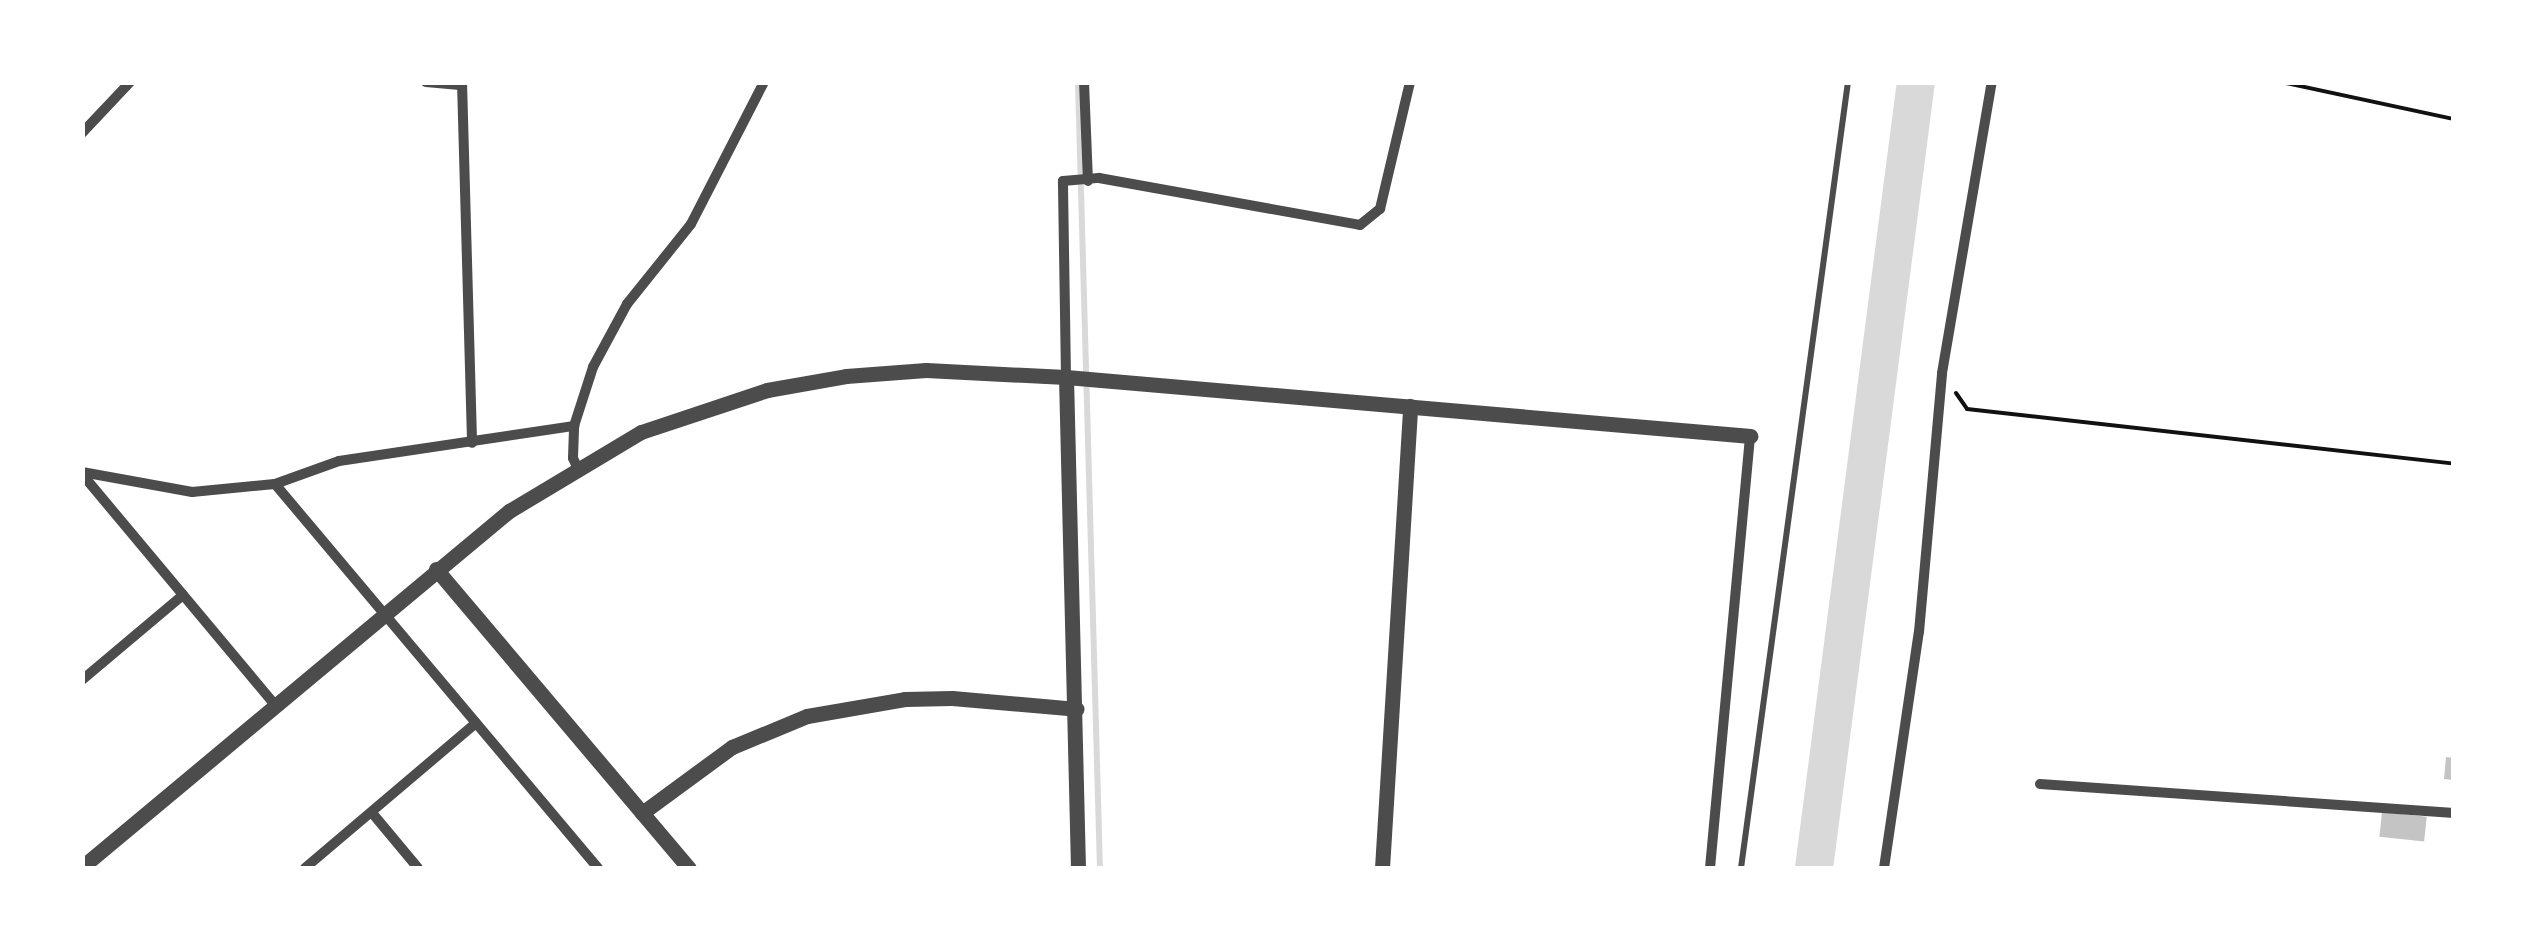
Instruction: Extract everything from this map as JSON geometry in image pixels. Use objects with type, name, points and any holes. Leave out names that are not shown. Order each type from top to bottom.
[{"type":"street","points":[[82,134],[130,82]]},
{"type":"street","points":[[426,82],[461,84],[472,443]]},
{"type":"street","points":[[577,467],[574,426],[593,368],[627,304],[692,224],[764,82]]},
{"type":"street","points":[[1084,82],[1087,181]]},
{"type":"street","points":[[1078,868],[1062,182],[1098,178],[1360,225],[1380,210],[1410,82]]},
{"type":"street","points":[[1884,868],[1919,632],[1942,373],[1992,82]]},
{"type":"street","points":[[82,867],[436,569],[509,511],[577,467],[642,432],[768,390],[846,376],[926,370],[1069,377],[1750,436],[1710,868]]},
{"type":"street","points":[[1382,868],[1410,406]]},
{"type":"street","points":[[82,473],[192,492],[275,484],[339,461],[574,426]]},
{"type":"street","points":[[82,473],[276,706]]},
{"type":"street","points":[[275,484],[598,868]]},
{"type":"street","points":[[436,569],[689,868]]},
{"type":"street","points":[[82,680],[183,594]]},
{"type":"street","points":[[642,813],[732,746],[806,716],[904,698],[952,698],[1077,709]]},
{"type":"street","points":[[305,868],[476,724]]},
{"type":"street","points":[[2040,784],[2454,812]]},
{"type":"street","points":[[372,814],[418,868]]},
{"type":"lane","points":[[1741,868],[1848,82]]},
{"type":"path","points":[[2281,82],[2454,119]]},
{"type":"path","points":[[1942,373],[1967,409],[2454,464]]},
{"type":"building","points":[[2446,757],[2454,758],[2454,780],[2444,779]]},
{"type":"building","points":[[2382,812],[2427,817],[2424,842],[2379,837]]},
{"type":"waterway","points":[[1078,82],[1100,868]]},
{"type":"waterway","points":[[1814,868],[1916,82]]}]
